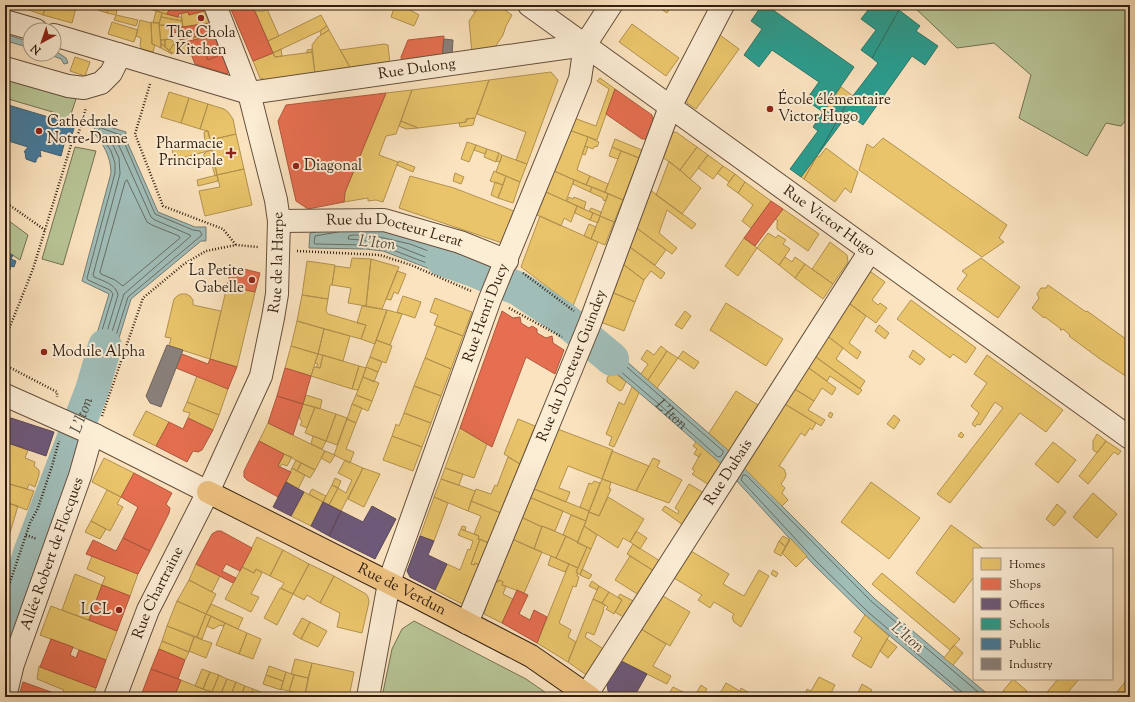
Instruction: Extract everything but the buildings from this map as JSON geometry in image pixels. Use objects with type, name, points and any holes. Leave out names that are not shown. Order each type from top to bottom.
[{"type":"main road","name":"Rue de Verdun","points":[[208,492],[531,656],[588,696]]},
{"type":"street","name":"Rue de la Harpe","points":[[208,492],[261,376],[274,318],[277,294],[279,221],[276,200],[249,93],[215,5]]},
{"type":"street","name":"Rue Victor Hugo","points":[[529,5],[1130,438]]},
{"type":"street","points":[[585,45],[611,5]]},
{"type":"street","name":"Rue du Docteur Guindey","points":[[467,623],[590,323],[670,106],[723,5]]},
{"type":"street","points":[[5,21],[22,26]]},
{"type":"street","points":[[62,37],[249,93]]},
{"type":"street","name":"Rue Dulong","points":[[249,93],[585,45]]},
{"type":"street","name":"Rue Henri Ducy","points":[[368,697],[389,583],[490,299],[507,261],[580,79],[585,45]]},
{"type":"street","points":[[5,68],[68,86],[84,88],[102,83],[111,73],[116,63],[118,54]]},
{"type":"street","name":"Rue du Docteur Lerat","points":[[279,221],[384,220],[460,242],[507,261]]},
{"type":"street","name":"Rue Dubais","points":[[588,696],[870,251]]},
{"type":"street","points":[[5,395],[58,426],[94,435],[208,492]]},
{"type":"street","name":"Allée Robert de Flocques","points":[[5,697],[13,664],[80,476],[89,444],[94,435]]},
{"type":"street","name":"Rue Chartraine","points":[[115,697],[148,610],[208,492]]},
{"type":"path","points":[[152,78],[135,134],[163,206],[223,229],[236,245]]},
{"type":"path","points":[[5,339],[33,269],[71,145],[81,128],[88,102]]},
{"type":"path","points":[[5,202],[45,230]]},
{"type":"path","points":[[94,435],[101,419],[143,298],[184,264],[206,251],[236,245],[262,248]]},
{"type":"path","points":[[296,251],[380,255],[411,265],[490,299],[540,324],[580,347]]},
{"type":"path","points":[[507,261],[590,323]]},
{"type":"path","name":"Allée Robert de Flocques","points":[[5,597],[30,523],[38,508],[50,473],[58,426]]},
{"type":"green space","points":[[912,5],[1130,5],[1130,115],[1121,126],[1106,123],[1087,156],[1019,118],[1031,75],[994,43],[957,48]]},
{"type":"green space","points":[[5,76],[77,96],[68,123],[54,119],[56,113],[5,98]]},
{"type":"green space","points":[[75,147],[96,151],[63,265],[42,259]]},
{"type":"green space","points":[[5,218],[28,235],[20,260],[5,250]]},
{"type":"green space","points":[[414,621],[526,679],[552,697],[382,697],[392,649],[402,629]]},
{"type":"water","points":[[5,34],[22,39],[22,46],[10,42],[5,43]]},
{"type":"water","points":[[62,55],[66,58],[68,63],[64,64]]},
{"type":"water","points":[[97,123],[126,132],[125,137],[158,212],[195,227],[206,227],[206,241],[201,241],[131,299],[101,396],[82,383],[109,294],[82,281],[111,173],[110,161],[106,151],[93,132]]},
{"type":"water","points":[[354,226],[413,235],[489,265],[480,288],[383,251],[366,249],[309,248],[310,233]]},
{"type":"water","points":[[516,275],[576,319],[570,335],[549,323],[548,324],[507,298]]},
{"type":"water","points":[[593,332],[729,451],[721,464],[587,348]]},
{"type":"water","points":[[64,435],[82,442],[66,474],[43,538],[31,533],[41,512]]},
{"type":"water","points":[[743,467],[875,599],[991,697],[962,697],[865,615],[813,564],[735,479]]},
{"type":"water","points":[[29,538],[41,543],[20,606],[5,658],[5,617]]},
{"type":"waterway","name":"L'Iton","points":[[442,259],[519,289],[564,319],[612,359]]},
{"type":"waterway","name":"L'Iton","points":[[5,635],[30,553],[92,390],[105,346]]},
{"type":"place","name":"The Chola Kitchen","points":[[201,18]]},
{"type":"place","name":"École élémentaire Victor Hugo","points":[[770,109]]},
{"type":"place","name":"Cathédrale Notre-Dame","points":[[39,131]]},
{"type":"place","name":"Pharmacie Principale","points":[[231,153]]},
{"type":"place","name":"Diagonal","points":[[296,166]]},
{"type":"place","name":"La Petite Gabelle","points":[[252,280]]},
{"type":"place","name":"Module Alpha","points":[[44,352]]},
{"type":"place","name":"LCL","points":[[119,610]]}]
